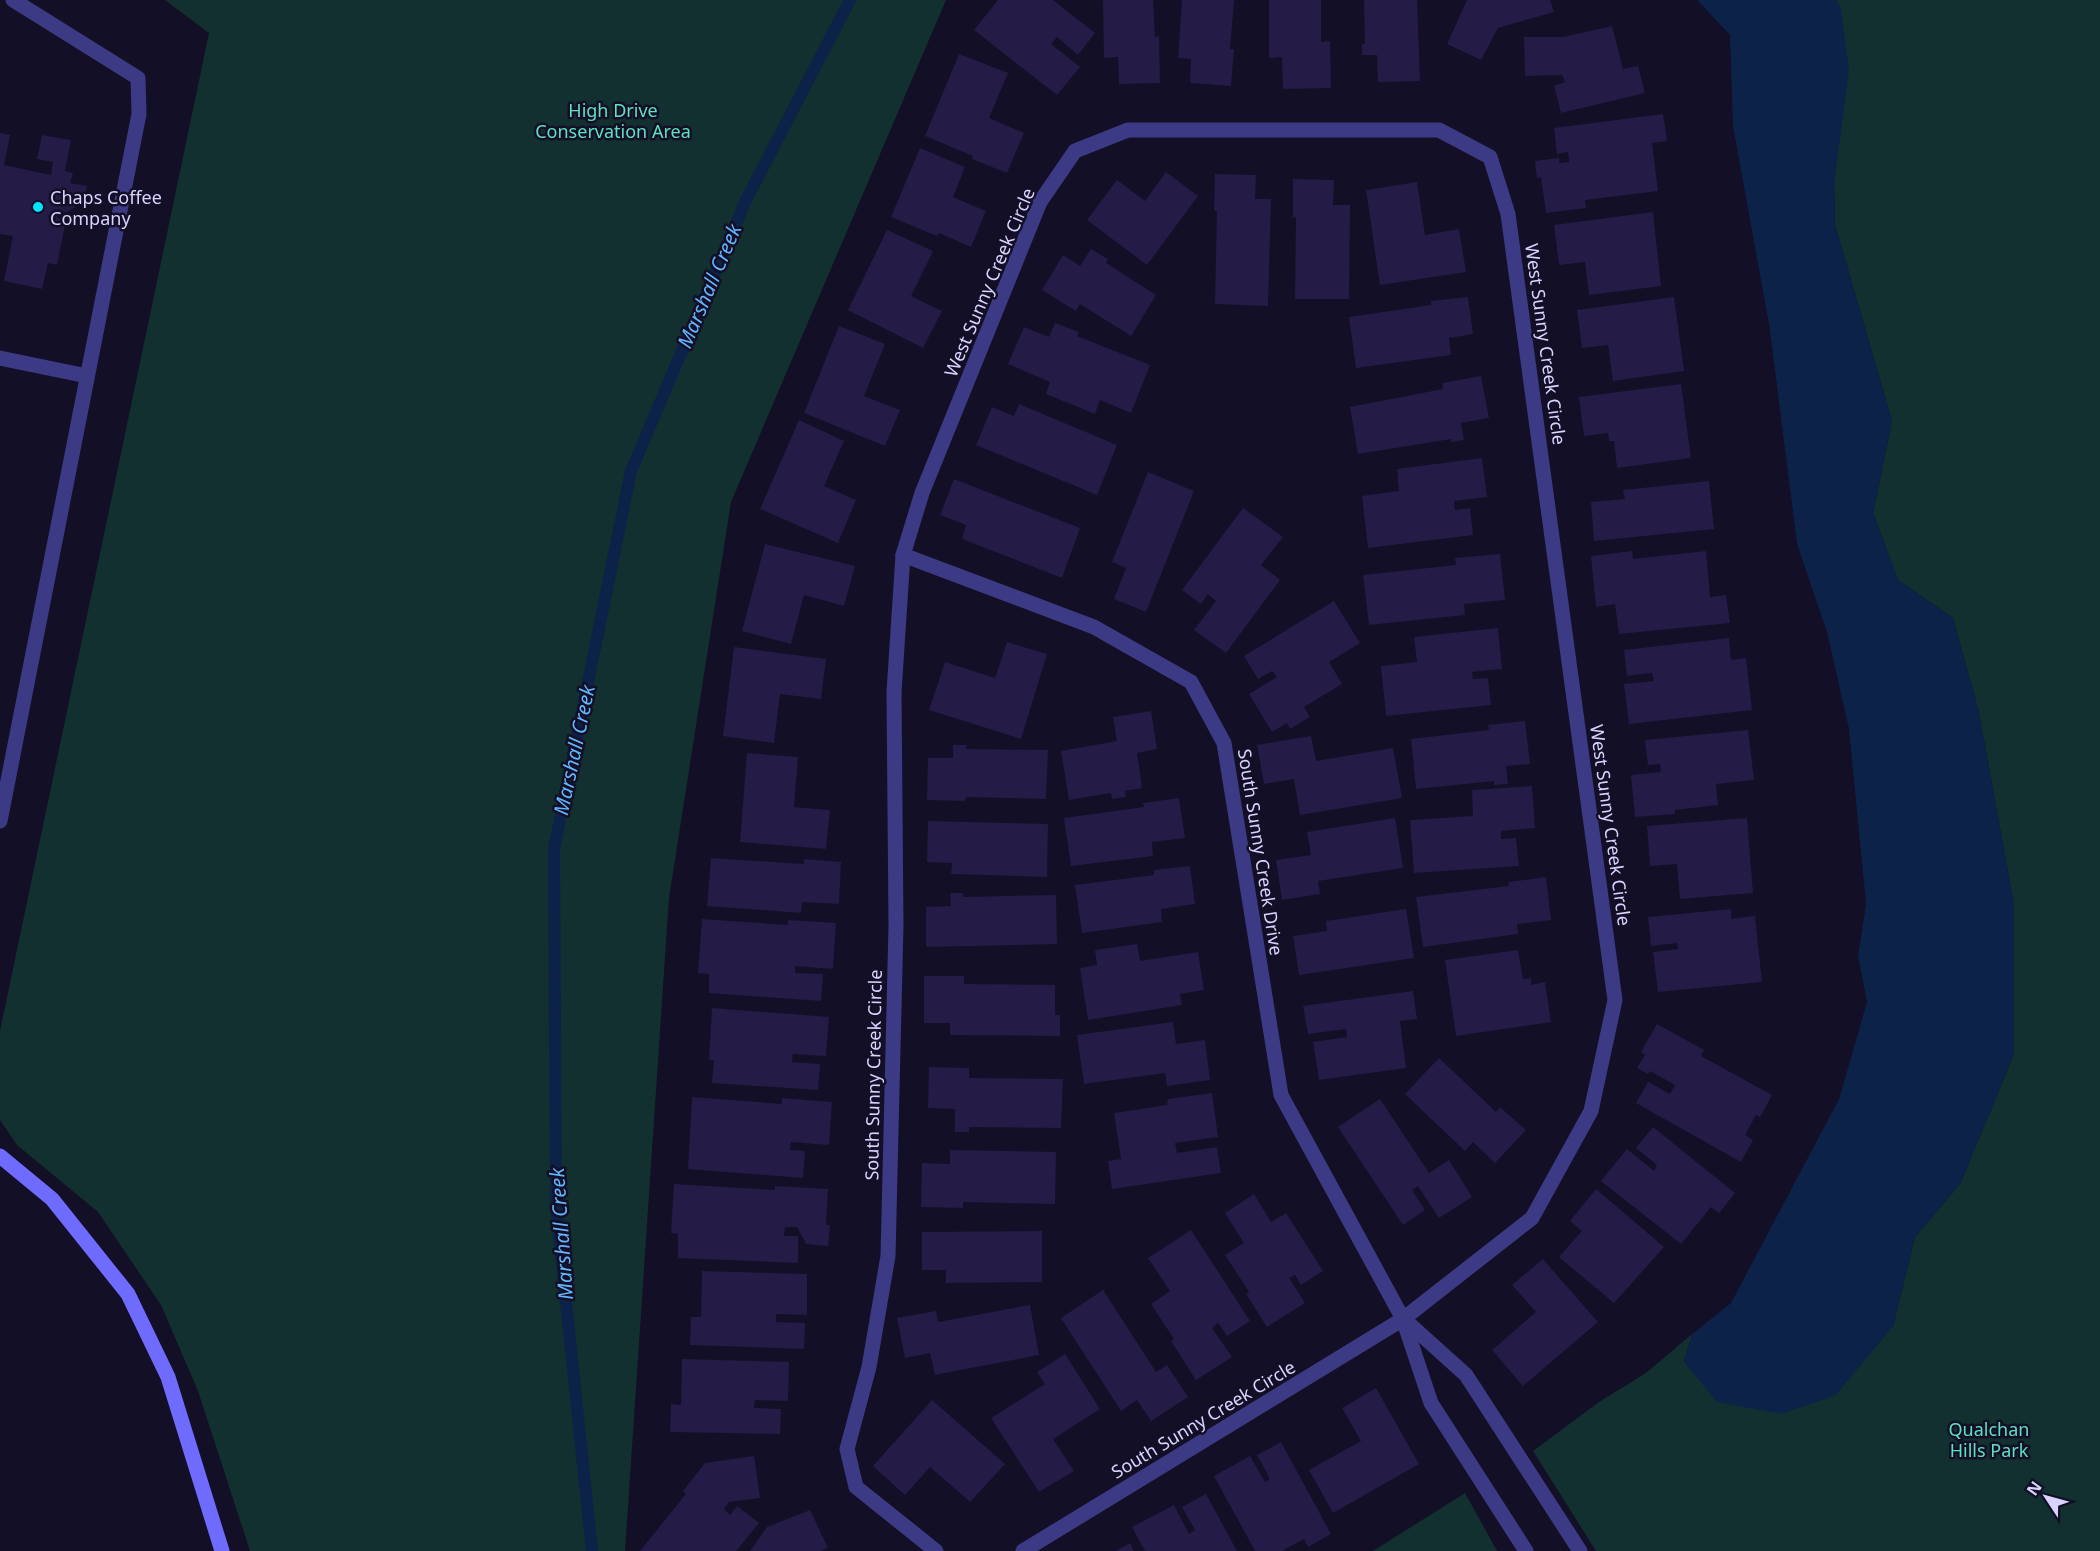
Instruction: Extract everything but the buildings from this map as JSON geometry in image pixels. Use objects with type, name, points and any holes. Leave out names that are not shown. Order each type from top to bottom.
[{"type":"main road","points":[[0,1156],[52,1199],[128,1294],[168,1377],[222,1551]]},
{"type":"street","points":[[0,821],[139,114],[138,78],[13,0]]},
{"type":"street","name":"West Sunny Creek Circle","points":[[903,555],[922,494],[1040,202],[1075,151],[1128,130],[1438,130],[1490,158],[1508,214],[1615,1000],[1591,1111],[1532,1218],[1403,1320]]},
{"type":"street","points":[[0,358],[87,376]]},
{"type":"street","name":"South Sunny Creek Drive","points":[[903,555],[1094,627],[1191,682],[1224,743],[1281,1095],[1403,1320],[1431,1403],[1526,1551]]},
{"type":"street","name":"South Sunny Creek Circle","points":[[903,555],[894,692],[896,925],[888,1256],[868,1367],[847,1449],[856,1487],[936,1551]]},
{"type":"street","name":"South Sunny Creek Drive","points":[[1403,1320],[1466,1375],[1580,1551]]},
{"type":"street","name":"South Sunny Creek Circle","points":[[1023,1551],[1403,1320]]},
{"type":"green space","name":"High Drive Conservation Area","points":[[165,0],[946,0],[731,502],[669,898],[625,1551],[250,1551],[198,1391],[161,1305],[98,1212],[17,1145],[0,1120],[0,1031],[209,33]]},
{"type":"green space","name":"Qualchan Hills Park","points":[[1836,0],[2100,0],[2100,1551],[1596,1551],[1533,1451],[1599,1402],[1646,1373],[1692,1334],[1684,1362],[1893,1326],[1915,1237],[1960,1184],[2014,1054],[2014,905],[1979,713],[1953,618],[1898,580],[1873,513],[1892,421],[1835,225],[1834,184],[1841,9]]},
{"type":"green space","points":[[1465,1493],[1497,1551],[1373,1551]]},
{"type":"water","points":[[1697,0],[1836,0],[1841,9],[1849,71],[1834,184],[1835,225],[1892,421],[1873,513],[1898,580],[1953,618],[1979,713],[2014,905],[2014,1054],[1960,1184],[1915,1237],[1893,1326],[1836,1395],[1781,1414],[1717,1402],[1684,1362],[1692,1334],[1731,1303],[1839,1099],[1867,1002],[1858,956],[1866,904],[1849,729],[1827,632],[1797,544],[1770,330],[1733,126],[1730,35]]},
{"type":"waterway","name":"Marshall Creek","points":[[592,1551],[556,1206],[554,849],[631,471],[746,200],[850,0]]},
{"type":"place","name":"Chaps Coffee Company","points":[[38,207]]}]
